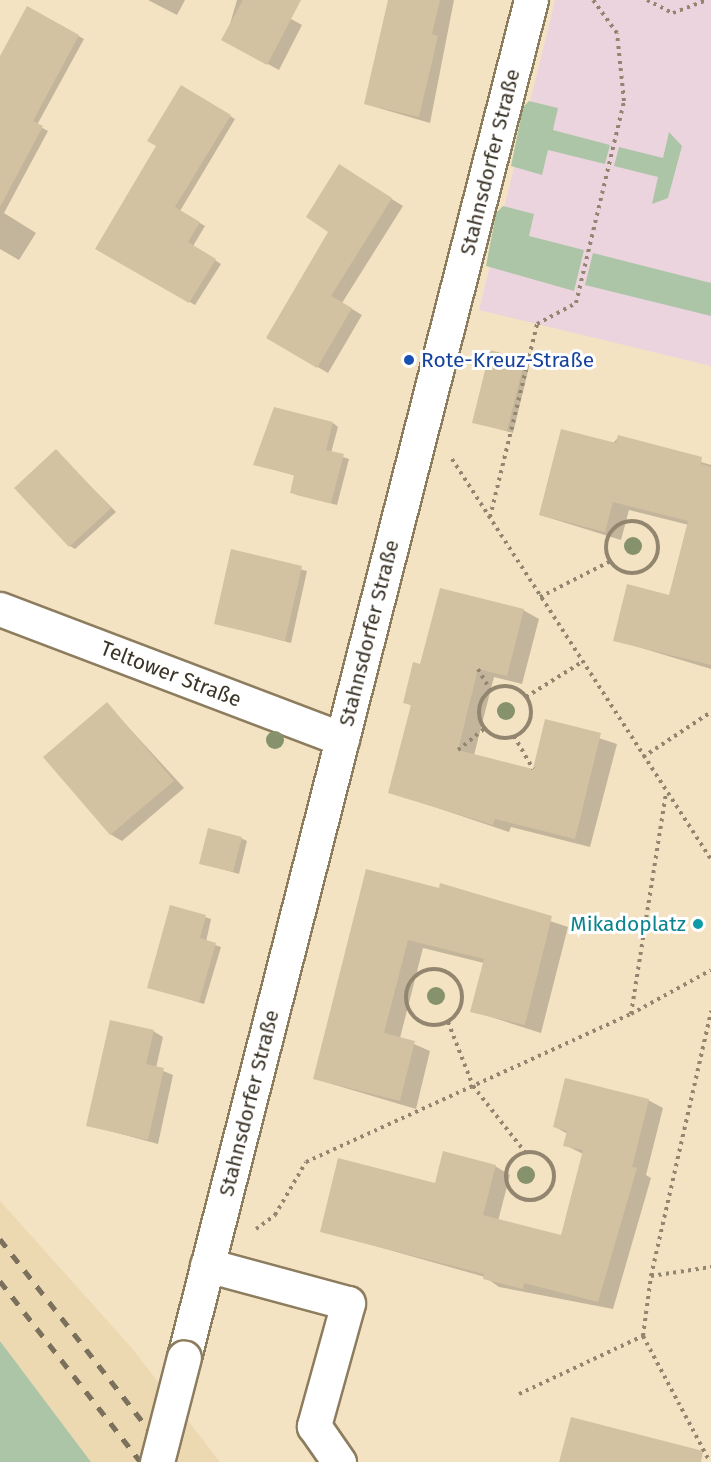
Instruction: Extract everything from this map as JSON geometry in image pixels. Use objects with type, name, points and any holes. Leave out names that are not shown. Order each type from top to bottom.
[{"type":"street","name":"Stahnsdorfer Straße","points":[[157,1462],[531,0]]},
{"type":"street","name":"Teltower Straße","points":[[0,609],[342,739]]},
{"type":"street","points":[[207,1265],[348,1303],[314,1426],[339,1462]]},
{"type":"path","points":[[490,517],[537,324],[576,303],[624,101],[617,33],[593,0]]},
{"type":"path","points":[[647,0],[673,13],[707,0]]},
{"type":"path","points":[[418,443],[448,452],[666,794],[711,859]]},
{"type":"path","points":[[638,522],[652,531],[658,547],[647,568],[631,573],[611,561],[607,544],[621,524],[638,522]]},
{"type":"path","points":[[540,597],[611,561]]},
{"type":"path","points":[[526,697],[582,662]]},
{"type":"path","points":[[478,669],[490,690]]},
{"type":"path","points":[[505,686],[526,697],[528,723],[514,736],[499,737],[485,728],[479,713],[490,690],[505,686]]},
{"type":"path","points":[[643,757],[711,712]]},
{"type":"path","points":[[458,750],[485,728]]},
{"type":"path","points":[[514,736],[533,769]]},
{"type":"path","points":[[632,1014],[666,794]]},
{"type":"path","points":[[426,970],[444,970],[462,990],[460,1008],[448,1022],[421,1022],[409,1008],[411,981],[426,970]]},
{"type":"path","points":[[207,1265],[275,1215],[306,1162],[632,1014],[711,970]]},
{"type":"path","points":[[710,1462],[643,1336],[651,1276],[711,1011]]},
{"type":"path","points":[[448,1022],[473,1086],[525,1152],[541,1154],[554,1173],[550,1188],[538,1198],[522,1199],[506,1182],[511,1160],[525,1152]]},
{"type":"path","points":[[651,1276],[711,1267]]},
{"type":"path","points":[[519,1394],[643,1336]]},
{"type":"shaded area","points":[[555,0],[711,0],[711,366],[479,310]]},
{"type":"shaded area","points":[[0,1201],[131,1347],[220,1462],[91,1462],[0,1341]]},
{"type":"green space","points":[[529,101],[558,108],[553,130],[610,145],[605,164],[548,150],[542,175],[511,166],[523,107]]},
{"type":"green space","points":[[669,132],[682,146],[668,198],[652,204],[658,177],[614,166],[619,147],[663,158]]},
{"type":"green space","points":[[503,206],[534,214],[529,236],[584,250],[574,291],[486,266],[496,213]]},
{"type":"green space","points":[[593,253],[711,283],[711,316],[585,285]]},
{"type":"green space","points":[[0,1341],[91,1462],[0,1462]]},
{"type":"building","points":[[243,0],[301,0],[267,65],[221,40]]},
{"type":"building","points":[[388,0],[440,0],[432,34],[438,36],[419,117],[364,104]]},
{"type":"building","points":[[27,6],[79,35],[33,121],[43,126],[0,207],[0,56]]},
{"type":"building","points":[[181,85],[231,115],[175,207],[200,222],[188,242],[216,259],[189,303],[95,249],[156,146],[147,141]]},
{"type":"building","points":[[339,164],[392,198],[331,296],[352,308],[317,368],[266,338],[328,232],[306,217]]},
{"type":"building","points":[[490,350],[525,359],[507,431],[472,423]]},
{"type":"building","points":[[274,407],[333,422],[326,450],[344,454],[331,503],[290,493],[294,475],[253,465]]},
{"type":"building","points":[[561,429],[616,443],[618,435],[702,457],[701,464],[711,467],[711,665],[613,641],[627,584],[669,595],[688,521],[613,502],[605,532],[539,515]]},
{"type":"building","points":[[56,449],[111,508],[69,547],[14,488]]},
{"type":"building","points":[[231,549],[302,566],[285,641],[214,624]]},
{"type":"building","points":[[440,588],[524,609],[507,676],[478,669],[458,750],[533,769],[545,719],[601,733],[575,839],[495,819],[493,825],[388,793],[411,705],[403,703],[413,662],[420,664]]},
{"type":"building","points":[[107,702],[174,781],[110,835],[43,757]]},
{"type":"building","points":[[208,828],[242,837],[233,872],[199,864]]},
{"type":"building","points":[[366,869],[439,888],[440,883],[552,916],[525,1025],[470,1012],[484,959],[408,940],[384,1033],[415,1041],[400,1101],[313,1079]]},
{"type":"building","points":[[170,905],[206,915],[200,938],[216,943],[199,1002],[147,988]]},
{"type":"building","points":[[110,1020],[154,1030],[146,1064],[164,1068],[148,1140],[86,1126]]},
{"type":"building","points":[[565,1078],[649,1099],[632,1167],[637,1168],[598,1302],[524,1283],[523,1289],[483,1279],[484,1274],[320,1232],[338,1158],[435,1183],[443,1151],[496,1165],[483,1215],[561,1235],[583,1150],[563,1146],[567,1131],[553,1127]]},
{"type":"building","points":[[571,1417],[703,1451],[701,1462],[559,1462]]},
{"type":"railway","points":[[0,1239],[174,1462]]},
{"type":"railway","points":[[0,1281],[141,1462]]},
{"type":"place","name":"Rote-Kreuz-Straße","points":[[409,360]]},
{"type":"place","name":"Mikadoplatz","points":[[698,924]]}]
